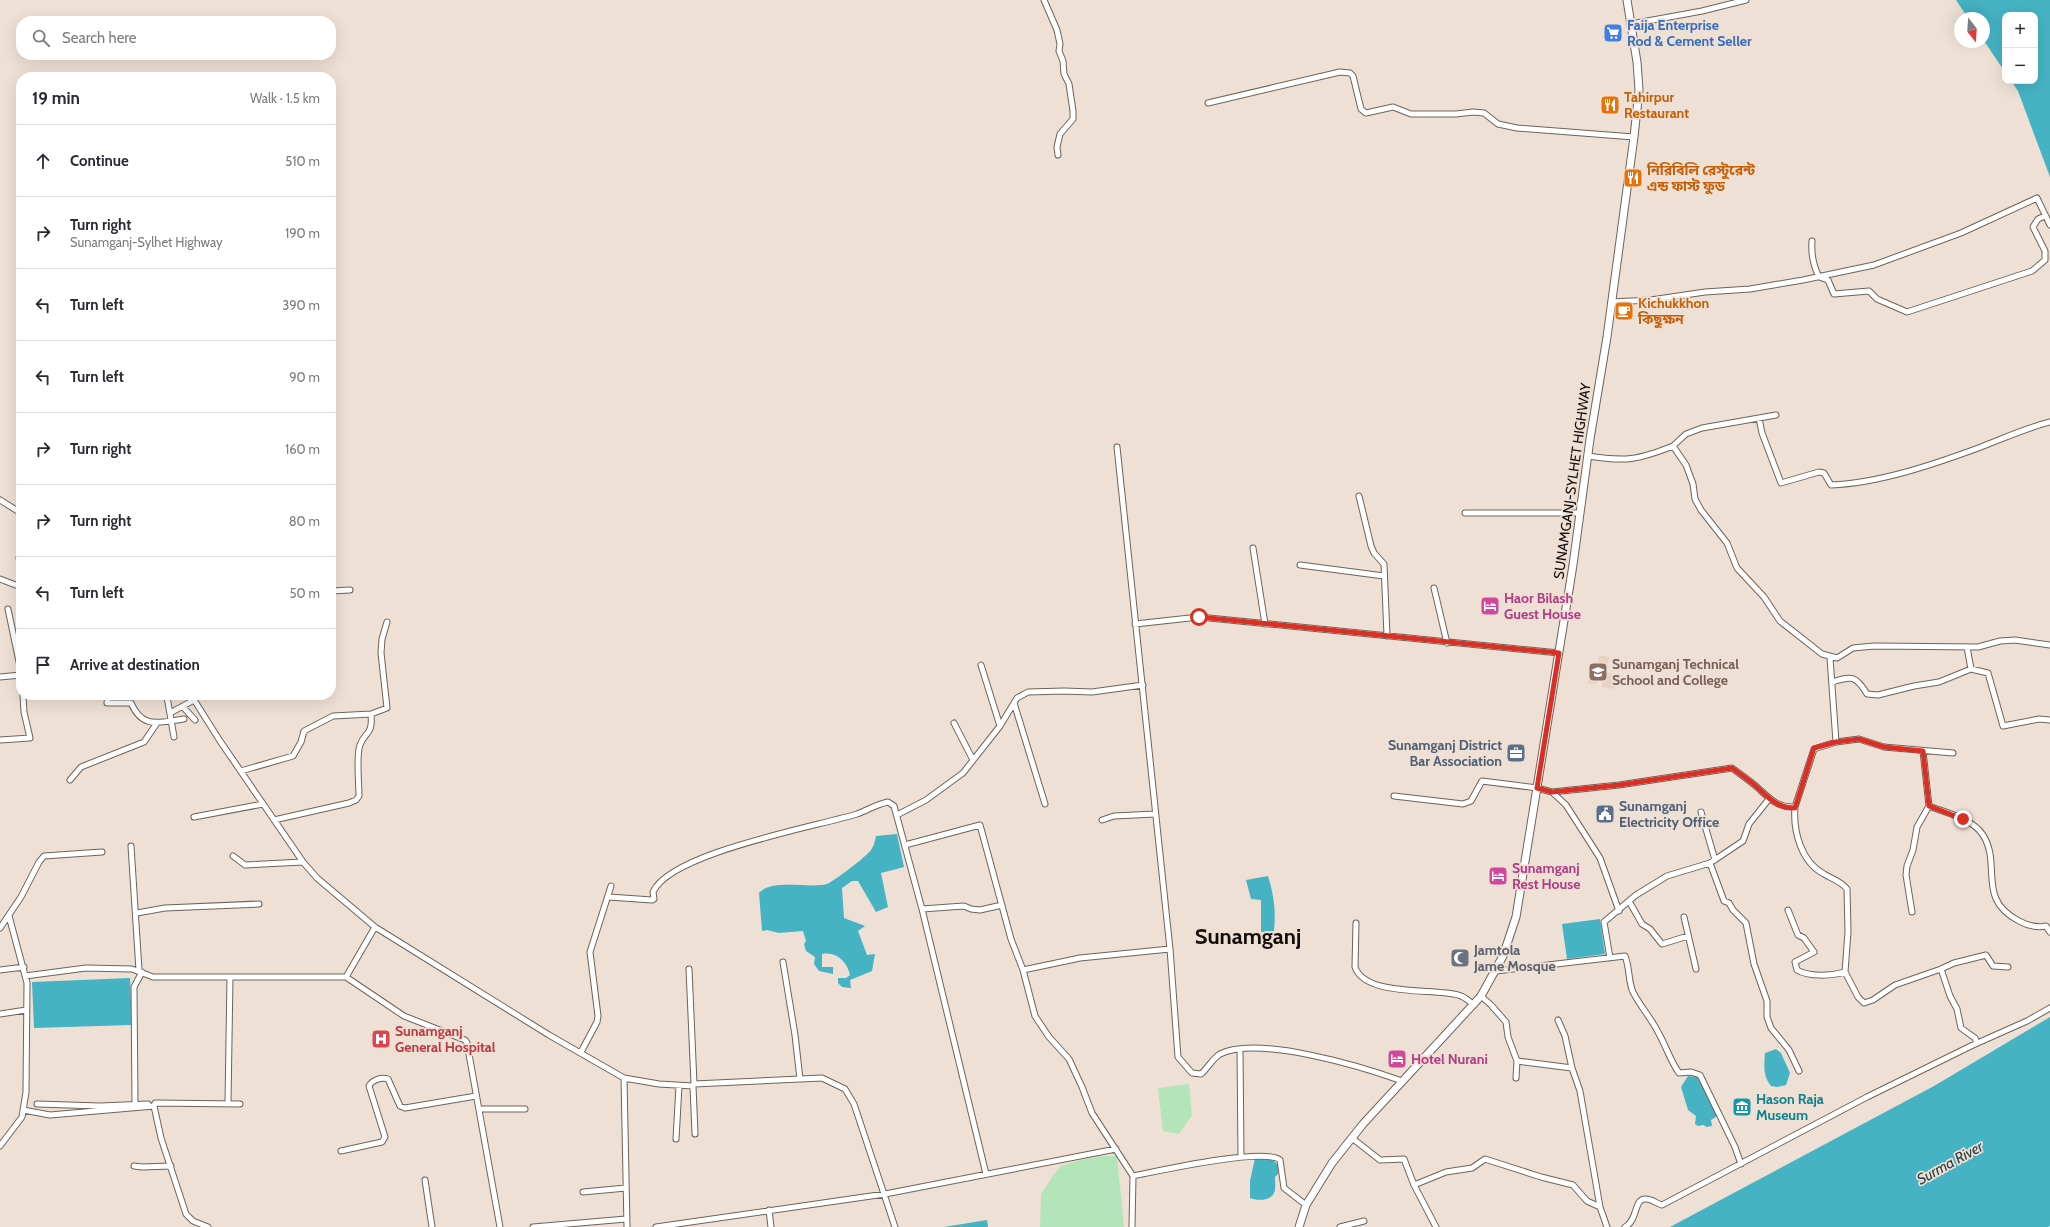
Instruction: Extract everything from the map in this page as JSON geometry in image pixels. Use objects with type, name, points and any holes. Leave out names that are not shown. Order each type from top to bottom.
[{"type":"main road","name":"SUNAMGANJ-SYLHET HIGHWAY","points":[[1299,1227],[1306,1204],[1327,1169],[1402,1081],[1474,1005],[1496,971],[1503,956],[1516,917],[1559,653],[1634,137],[1639,90],[1637,62],[1627,0]]},
{"type":"street","points":[[1044,0],[1057,30],[1060,44],[1059,52],[1063,62],[1064,74],[1069,84],[1073,112],[1073,119],[1060,134],[1058,155]]},
{"type":"street","points":[[1631,24],[1702,11],[1746,0]]},
{"type":"street","points":[[1208,103],[1345,72],[1350,73],[1353,76],[1361,109],[1366,113],[1393,107],[1411,114],[1456,114],[1473,112],[1484,113],[1498,124],[1517,128],[1634,137]]},
{"type":"street","points":[[1611,302],[1650,300],[1705,292],[1750,289],[1819,277],[1881,262],[1961,233],[2037,198],[2044,216],[2050,225]]},
{"type":"street","points":[[1812,241],[1811,251],[1814,267],[1819,277],[1828,280],[1834,294],[1869,291],[1877,299],[1907,312],[2032,271],[2045,260],[2045,251],[2033,227],[2038,219],[2044,216]]},
{"type":"street","points":[[1588,456],[1628,460],[1646,457],[1673,446],[1686,434],[1702,428],[1776,415]]},
{"type":"street","points":[[1759,418],[1762,433],[1781,484],[1819,472],[1824,473],[1831,486],[1869,481],[1897,474],[1967,452],[2050,422]]},
{"type":"street","points":[[1673,446],[1686,465],[1693,484],[1695,499],[1701,510],[1727,542],[1737,568],[1741,574],[1764,597],[1780,620],[1822,654],[1830,658],[1837,658],[1853,648],[1874,646],[1978,647],[2000,641],[2015,640],[2050,645]]},
{"type":"street","points":[[1117,447],[1170,949],[1178,1057],[1192,1073],[1201,1074],[1219,1054],[1252,1047],[1325,1058],[1364,1067],[1402,1081]]},
{"type":"street","points":[[1359,496],[1371,546],[1374,553],[1384,564],[1387,636]]},
{"type":"street","points":[[0,500],[16,510]]},
{"type":"street","points":[[1466,513],[1580,514]]},
{"type":"street","points":[[1253,548],[1265,624]]},
{"type":"street","points":[[1300,565],[1384,576]]},
{"type":"street","points":[[0,579],[16,585]]},
{"type":"street","points":[[1434,588],[1447,643]]},
{"type":"street","points":[[336,591],[350,590]]},
{"type":"street","points":[[8,609],[16,647]]},
{"type":"street","points":[[1135,624],[1199,617],[1559,653]]},
{"type":"street","points":[[241,772],[293,756],[301,742],[304,731],[333,716],[371,714],[388,708],[381,653],[382,639],[387,622]]},
{"type":"street","points":[[1967,647],[1971,669]]},
{"type":"street","points":[[1830,658],[1836,742]]},
{"type":"street","points":[[981,665],[1000,726]]},
{"type":"street","points":[[1832,682],[1848,677],[1859,681],[1867,694],[1878,695],[1914,686],[1939,682],[1971,669],[1988,673],[2003,726],[2039,719],[2050,720]]},
{"type":"street","points":[[0,677],[16,675]]},
{"type":"street","points":[[897,815],[926,800],[963,773],[1000,726],[1017,698],[1028,692],[1092,692],[1143,685]]},
{"type":"street","points":[[0,740],[30,738],[24,712],[23,700]]},
{"type":"street","points":[[107,700],[107,704],[130,703],[136,715],[149,722],[157,723],[184,719]]},
{"type":"street","points":[[168,700],[174,737]]},
{"type":"street","points":[[170,713],[183,707],[192,700]]},
{"type":"street","points":[[194,700],[303,862],[322,883],[375,927],[549,1035],[624,1078],[679,1086],[822,1078],[845,1089],[854,1104],[895,1227]]},
{"type":"street","points":[[1014,704],[1045,804]]},
{"type":"street","points":[[183,707],[195,720]]},
{"type":"street","points":[[274,820],[356,800],[359,796],[360,745],[369,733],[372,723],[371,714]]},
{"type":"street","points":[[70,780],[81,767],[144,742],[157,723]]},
{"type":"street","points":[[954,723],[973,760]]},
{"type":"street","points":[[1953,753],[1884,747],[1859,739],[1836,742],[1813,750],[1795,808],[1794,815],[1799,844],[1810,863],[1822,873],[1838,880],[1847,889],[1848,932],[1844,961],[1845,972],[1858,997],[1864,1003],[1873,1000],[1894,985],[1954,963],[1986,955],[1993,966],[2008,967]]},
{"type":"street","points":[[1912,912],[1906,875],[1913,850],[1917,827],[1929,806],[1923,751]]},
{"type":"street","points":[[1394,796],[1463,804],[1471,801],[1482,781],[1537,788],[1552,792],[1619,785],[1732,768],[1757,787],[1768,799],[1776,804],[1795,808]]},
{"type":"street","points":[[1552,792],[1566,805],[1594,847],[1605,869],[1619,911]]},
{"type":"street","points":[[1610,958],[1604,922],[1619,911],[1629,901],[1667,876],[1710,864],[1743,841],[1749,824],[1768,799]]},
{"type":"street","points":[[609,897],[652,900],[654,899],[653,892],[655,886],[671,872],[683,866],[740,846],[857,814],[880,803],[888,802],[894,806],[922,909],[986,1174]]},
{"type":"street","points":[[194,817],[263,804]]},
{"type":"street","points":[[1929,806],[1963,819],[1983,835],[1989,852],[1993,890],[1997,904],[2014,918],[2027,925],[2040,927],[2046,926],[2050,932]]},
{"type":"street","points":[[1701,812],[1715,860]]},
{"type":"street","points":[[1102,820],[1114,816],[1155,814]]},
{"type":"street","points":[[905,845],[980,825],[1010,939],[1023,970],[1035,1016],[1049,1036],[1069,1059],[1092,1113],[1133,1176],[1132,1227]]},
{"type":"street","points":[[131,846],[132,878],[137,913],[140,971],[134,987],[135,1104]]},
{"type":"street","points":[[0,928],[9,916],[39,862],[44,856],[102,852]]},
{"type":"street","points":[[233,856],[245,865],[303,862]]},
{"type":"street","points":[[1710,864],[1724,901],[1730,904],[1733,910],[1746,923],[1754,964],[1767,1001],[1767,1017],[1771,1028],[1789,1050],[1799,1071]]},
{"type":"street","points":[[581,1052],[597,1022],[598,1016],[590,952],[609,897],[611,886]]},
{"type":"street","points":[[1629,901],[1642,924],[1650,929],[1662,944],[1688,936]]},
{"type":"street","points":[[137,913],[165,908],[259,904]]},
{"type":"street","points":[[922,909],[964,906],[971,910],[980,910],[1002,905]]},
{"type":"street","points":[[1788,910],[1798,935],[1804,938],[1814,952],[1795,962],[1797,970],[1805,974],[1834,976],[1845,972]]},
{"type":"street","points":[[0,1146],[17,1124],[23,1110],[26,1092],[25,976],[24,967],[9,916]]},
{"type":"street","points":[[1684,917],[1696,969]]},
{"type":"street","points":[[1356,923],[1355,967],[1356,972],[1366,980],[1389,989],[1413,992],[1445,992],[1460,995],[1474,1005]]},
{"type":"street","points":[[346,977],[375,927]]},
{"type":"street","points":[[1023,970],[1080,958],[1170,949]]},
{"type":"street","points":[[1496,971],[1625,956],[1629,966],[1633,991],[1667,1049],[1670,1061],[1679,1073],[1691,1072],[1700,1075],[1735,1147],[1741,1164]]},
{"type":"street","points":[[783,962],[795,1035],[800,1079]]},
{"type":"street","points":[[0,970],[24,967]]},
{"type":"street","points":[[25,976],[86,968],[140,971],[153,977],[346,977],[404,1016],[465,1040],[468,1043],[478,1109],[500,1227]]},
{"type":"street","points":[[689,969],[696,1134]]},
{"type":"street","points":[[1941,969],[1950,996],[1957,1009],[1961,1028],[1975,1038],[1978,1043]]},
{"type":"street","points":[[228,1103],[230,977]]},
{"type":"street","points":[[1480,996],[1491,1005],[1506,1022],[1508,1037],[1517,1061],[1516,1078]]},
{"type":"street","points":[[1625,1227],[1633,1221],[1639,1202],[1642,1199],[1647,1198],[1662,1206],[1867,1097],[2027,1021],[2050,1008]]},
{"type":"street","points":[[0,1014],[26,1010]]},
{"type":"street","points":[[1558,1020],[1565,1036],[1572,1068],[1580,1091],[1600,1207],[1607,1227]]},
{"type":"street","points":[[1240,1049],[1241,1157]]},
{"type":"street","points":[[1517,1061],[1572,1068]]},
{"type":"street","points":[[340,1152],[382,1142],[385,1136],[370,1096],[369,1086],[371,1082],[384,1078],[388,1079],[400,1106],[404,1108],[476,1096]]},
{"type":"street","points":[[624,1078],[627,1227]]},
{"type":"street","points":[[676,1139],[679,1086]]},
{"type":"street","points":[[37,1104],[100,1106],[135,1104],[154,1105]]},
{"type":"street","points":[[23,1110],[50,1115],[154,1105],[240,1104]]},
{"type":"street","points":[[154,1105],[161,1138],[186,1214],[193,1221],[208,1227]]},
{"type":"street","points":[[478,1109],[525,1109]]},
{"type":"street","points":[[1352,1138],[1380,1160],[1404,1159],[1414,1185],[1436,1227]]},
{"type":"street","points":[[656,1227],[885,1194],[1116,1149]]},
{"type":"street","points":[[1133,1176],[1241,1157],[1264,1156],[1277,1158],[1280,1160],[1284,1188],[1306,1204]]},
{"type":"street","points":[[1414,1185],[1446,1172],[1472,1168],[1485,1160],[1573,1185],[1587,1201],[1600,1207]]},
{"type":"street","points":[[134,1166],[171,1166]]},
{"type":"street","points":[[425,1180],[432,1227]]},
{"type":"street","points":[[583,1192],[626,1188]]},
{"type":"street","points":[[769,1210],[771,1227]]},
{"type":"street","points":[[533,1227],[565,1226],[626,1219]]},
{"type":"street","points":[[1340,1227],[1364,1222]]},
{"type":"shaded area","name":"Sunamganj Technical School and College","points":[[1599,655],[1609,657],[1606,673],[1617,674],[1614,689],[1602,687],[1604,674],[1598,673],[1597,684],[1588,683],[1590,671],[1596,671]]},
{"type":"green space","points":[[1189,1084],[1192,1115],[1179,1134],[1163,1131],[1158,1088]]},
{"type":"green space","points":[[1102,1156],[1117,1156],[1124,1227],[1040,1227],[1041,1194],[1054,1174],[1061,1166]]},
{"type":"water","points":[[1956,0],[2050,0],[2050,177],[2018,91],[2013,84],[2038,84],[2038,12],[2002,12],[2002,68],[1989,48],[1990,48],[1990,12],[1964,12]]},
{"type":"water","points":[[897,834],[904,867],[881,873],[888,907],[876,912],[858,881],[852,881],[842,888],[844,918],[865,926],[858,931],[867,955],[875,954],[872,971],[850,980],[851,988],[842,987],[838,983],[838,978],[846,978],[850,975],[844,962],[837,956],[832,954],[822,954],[822,967],[833,967],[833,974],[819,971],[814,964],[815,957],[806,951],[804,944],[806,941],[803,931],[779,933],[767,930],[762,931],[759,893],[773,886],[827,884],[868,853],[873,847],[876,836]]},
{"type":"water","points":[[1268,876],[1274,903],[1274,931],[1261,932],[1261,900],[1251,899],[1246,880]]},
{"type":"water","points":[[1600,919],[1605,954],[1567,959],[1562,924]]},
{"type":"water","points":[[130,978],[132,1025],[34,1028],[32,982]]},
{"type":"water","name":"Surma River","points":[[2050,1017],[2050,1226],[1670,1227],[1934,1086]]},
{"type":"water","points":[[1776,1049],[1781,1053],[1790,1073],[1786,1085],[1777,1087],[1771,1086],[1768,1082],[1764,1067],[1765,1053]]},
{"type":"water","points":[[1688,1076],[1700,1077],[1717,1116],[1711,1120],[1712,1126],[1706,1127],[1704,1125],[1698,1126],[1695,1124],[1696,1116],[1688,1110],[1681,1087]]},
{"type":"water","points":[[1255,1158],[1272,1159],[1278,1165],[1278,1174],[1275,1177],[1275,1191],[1270,1198],[1256,1200],[1250,1198],[1250,1181]]},
{"type":"water","points":[[987,1220],[988,1227],[944,1227]]},
{"type":"place","name":"Faija Enterprise Rod & Cement Seller","points":[[1613,33]]},
{"type":"place","name":"Tahirpur Restaurant","points":[[1610,105]]},
{"type":"place","name":"নিরিবিলি রেস্টুরেন্ট এন্ড ফাস্ট ফুড","points":[[1633,178]]},
{"type":"place","name":"Kichukkhon কিছুক্ষন","points":[[1624,311]]},
{"type":"place","name":"Haor Bilash Guest House","points":[[1490,606]]},
{"type":"place","name":"Sunamganj Technical School and College","points":[[1598,672]]},
{"type":"place","name":"Sunamganj District Bar Association","points":[[1516,753]]},
{"type":"place","name":"Sunamganj Electricity Office","points":[[1605,814]]},
{"type":"place","name":"Sunamganj Rest House","points":[[1498,876]]},
{"type":"place","name":"Jamtola Jame Mosque","points":[[1460,958]]},
{"type":"place","name":"Sunamganj General Hospital","points":[[381,1039]]},
{"type":"place","name":"Hotel Nurani","points":[[1397,1059]]},
{"type":"place","name":"Hason Raja Museum","points":[[1742,1107]]},
{"type":"district","name":"Sunamganj","points":[[1248,936]]},
{"type":"route","points":[[1199,617],[1559,653],[1537,788],[1552,792],[1619,785],[1732,768],[1757,787],[1768,799],[1776,804],[1795,808],[1814,748],[1836,742],[1859,739],[1884,747],[1923,751],[1929,806],[1963,819]]}]
